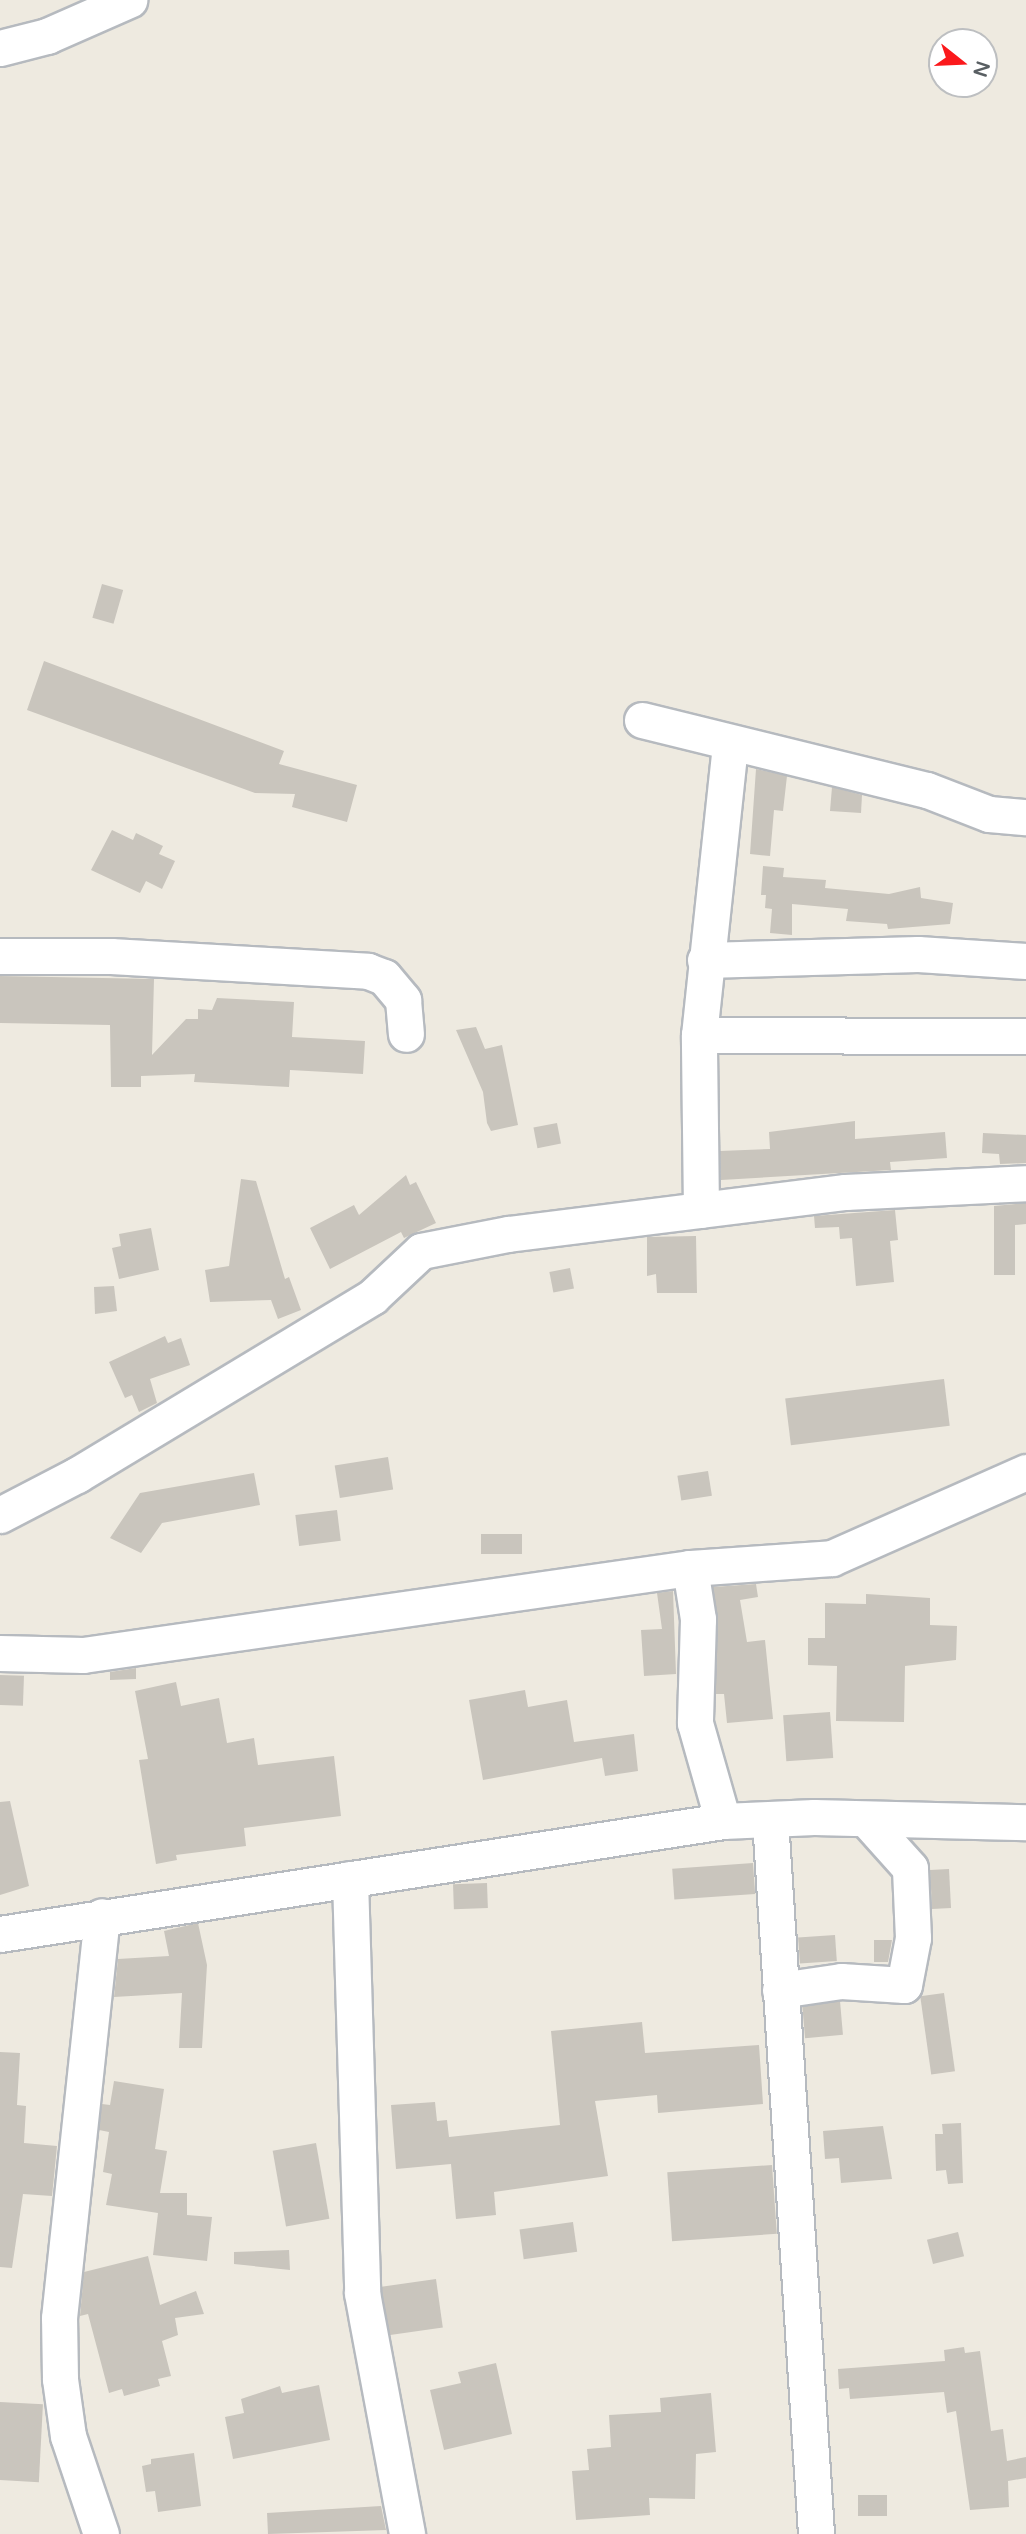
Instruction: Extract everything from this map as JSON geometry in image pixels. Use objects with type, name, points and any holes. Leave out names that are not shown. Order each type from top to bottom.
[{"type":"street","points":[[0,48],[47,36],[129,0]]},
{"type":"street","points":[[642,720],[730,745],[927,790],[989,814],[1026,817]]},
{"type":"street","points":[[701,1209],[699,1035],[730,745]]},
{"type":"street","points":[[705,960],[918,954],[1026,961]]},
{"type":"street","points":[[0,956],[111,956],[368,971],[384,976],[403,1000],[406,1034]]},
{"type":"street","points":[[699,1035],[1026,1036]]},
{"type":"street","points":[[0,1515],[77,1475],[372,1297],[421,1251],[508,1234],[845,1192],[1026,1183]]},
{"type":"street","points":[[0,1653],[83,1655],[691,1568],[832,1558],[1026,1472]]},
{"type":"street","points":[[691,1568],[698,1619],[695,1723],[723,1821]]},
{"type":"street","points":[[770,1820],[816,2534]]},
{"type":"street","points":[[780,1990],[841,1981],[904,1985],[913,1938],[911,1868],[867,1820]]},
{"type":"street","points":[[0,1934],[723,1821],[1026,1822]]},
{"type":"street","points":[[350,1879],[362,2293],[407,2534]]},
{"type":"street","points":[[101,2534],[68,2436],[60,2379],[59,2318],[102,1916]]},
{"type":"building","points":[[102,584],[123,590],[114,624],[92,618]]},
{"type":"building","points":[[44,661],[284,751],[279,764],[357,785],[347,822],[292,807],[295,794],[255,793],[27,710]]},
{"type":"building","points":[[756,769],[787,776],[783,811],[774,810],[770,856],[750,854]]},
{"type":"building","points":[[832,787],[862,795],[861,813],[830,811]]},
{"type":"building","points":[[112,830],[133,840],[136,833],[163,846],[159,854],[175,861],[162,889],[146,881],[140,893],[91,870]]},
{"type":"building","points":[[763,866],[784,868],[783,877],[826,880],[825,888],[889,894],[920,887],[921,898],[953,903],[950,924],[888,929],[887,924],[846,921],[848,909],[792,904],[792,935],[770,933],[772,909],[765,908],[766,895],[761,895]]},
{"type":"building","points":[[0,976],[154,979],[152,1055],[186,1019],[198,1019],[198,1009],[212,1010],[217,998],[294,1002],[292,1037],[365,1041],[363,1074],[290,1070],[289,1087],[194,1082],[195,1074],[141,1076],[141,1087],[111,1087],[110,1025],[0,1023]]},
{"type":"building","points":[[476,1027],[485,1049],[502,1045],[518,1125],[491,1131],[487,1123],[483,1092],[456,1030]]},
{"type":"building","points":[[855,1121],[855,1139],[945,1132],[947,1158],[890,1162],[891,1170],[721,1180],[720,1151],[770,1149],[769,1132]]},
{"type":"building","points":[[557,1123],[561,1144],[537,1148],[533,1128]]},
{"type":"building","points":[[983,1133],[1026,1135],[1026,1163],[1000,1164],[999,1154],[982,1153]]},
{"type":"building","points":[[406,1175],[410,1185],[416,1182],[436,1223],[404,1238],[401,1232],[330,1269],[310,1228],[354,1205],[359,1215]]},
{"type":"building","points":[[241,1179],[256,1181],[285,1279],[289,1277],[301,1310],[278,1319],[271,1300],[210,1302],[205,1270],[229,1266]]},
{"type":"building","points":[[1026,1203],[1026,1224],[1015,1225],[1015,1275],[994,1275],[994,1206]]},
{"type":"building","points":[[895,1210],[898,1240],[890,1241],[894,1282],[856,1286],[852,1238],[840,1239],[839,1227],[815,1228],[814,1216]]},
{"type":"building","points":[[151,1228],[159,1270],[119,1279],[112,1248],[121,1246],[119,1234]]},
{"type":"building","points":[[696,1236],[697,1293],[657,1293],[656,1274],[647,1276],[647,1237]]},
{"type":"building","points":[[570,1268],[574,1289],[553,1293],[549,1272]]},
{"type":"building","points":[[114,1286],[117,1311],[95,1314],[94,1287]]},
{"type":"building","points":[[165,1336],[168,1343],[181,1338],[190,1365],[150,1379],[157,1403],[139,1412],[132,1395],[125,1398],[109,1362]]},
{"type":"building","points":[[944,1379],[950,1426],[791,1445],[785,1398]]},
{"type":"building","points":[[388,1457],[393,1490],[340,1498],[335,1465]]},
{"type":"building","points":[[708,1471],[712,1496],[681,1501],[677,1476]]},
{"type":"building","points":[[254,1473],[260,1505],[162,1523],[141,1553],[110,1538],[140,1493]]},
{"type":"building","points":[[337,1510],[341,1541],[299,1546],[295,1515]]},
{"type":"building","points":[[481,1534],[522,1534],[522,1554],[481,1554]]},
{"type":"building","points":[[756,1584],[758,1597],[740,1600],[747,1642],[765,1640],[773,1719],[727,1723],[724,1694],[716,1694],[713,1587]]},
{"type":"building","points":[[673,1591],[676,1674],[644,1676],[641,1630],[662,1629],[657,1593]]},
{"type":"building","points":[[866,1594],[930,1598],[930,1625],[957,1626],[956,1660],[905,1666],[904,1722],[836,1721],[837,1666],[808,1665],[808,1638],[825,1638],[825,1603],[866,1604]]},
{"type":"building","points":[[136,1668],[136,1679],[110,1680],[110,1672]]},
{"type":"building","points":[[0,1675],[24,1676],[23,1706],[0,1705]]},
{"type":"building","points":[[176,1682],[181,1706],[219,1698],[227,1743],[254,1738],[258,1765],[334,1756],[341,1816],[244,1828],[246,1846],[176,1855],[177,1860],[156,1864],[139,1760],[148,1759],[135,1691]]},
{"type":"building","points":[[525,1690],[528,1707],[567,1700],[574,1742],[634,1734],[638,1771],[605,1776],[602,1758],[483,1780],[469,1700]]},
{"type":"building","points":[[830,1712],[833,1758],[786,1761],[783,1715]]},
{"type":"building","points":[[10,1801],[29,1886],[0,1895],[0,1802]]},
{"type":"building","points":[[753,1863],[755,1894],[674,1900],[672,1869]]},
{"type":"building","points":[[949,1869],[951,1908],[932,1909],[930,1870]]},
{"type":"building","points":[[487,1883],[488,1908],[454,1909],[453,1884]]},
{"type":"building","points":[[198,1923],[207,1965],[202,2048],[179,2048],[182,1993],[114,1997],[118,1959],[169,1956],[164,1931]]},
{"type":"building","points":[[835,1935],[837,1961],[800,1964],[798,1938]]},
{"type":"building","points":[[874,1940],[892,1940],[888,1962],[874,1962]]},
{"type":"building","points":[[944,1993],[955,2071],[931,2075],[920,1996]]},
{"type":"building","points":[[840,2001],[843,2035],[805,2038],[802,2004]]},
{"type":"building","points":[[642,2022],[645,2053],[759,2045],[763,2104],[658,2113],[657,2095],[595,2101],[608,2176],[494,2192],[496,2215],[456,2219],[451,2164],[396,2169],[391,2105],[435,2102],[437,2121],[447,2120],[449,2137],[560,2125],[551,2031]]},
{"type":"building","points":[[0,2052],[20,2053],[17,2105],[26,2106],[24,2143],[57,2146],[52,2196],[23,2194],[12,2268],[0,2267]]},
{"type":"building","points":[[114,2081],[164,2089],[155,2149],[167,2151],[160,2193],[187,2193],[187,2215],[212,2217],[207,2261],[153,2255],[158,2213],[106,2205],[112,2174],[103,2172],[109,2132],[99,2130],[102,2104],[110,2105]]},
{"type":"building","points":[[961,2123],[963,2183],[948,2184],[946,2170],[936,2171],[935,2134],[943,2134],[942,2124]]},
{"type":"building","points":[[883,2126],[892,2179],[841,2183],[839,2158],[825,2159],[823,2131]]},
{"type":"building","points":[[316,2143],[329,2219],[286,2226],[273,2151]]},
{"type":"building","points":[[772,2165],[777,2234],[672,2241],[667,2172]]},
{"type":"building","points":[[573,2222],[577,2252],[524,2259],[520,2230]]},
{"type":"building","points":[[958,2232],[964,2256],[933,2264],[927,2240]]},
{"type":"building","points":[[289,2250],[290,2270],[234,2264],[234,2252]]},
{"type":"building","points":[[148,2256],[160,2305],[196,2291],[204,2314],[175,2318],[178,2335],[162,2341],[171,2376],[158,2379],[160,2386],[124,2396],[122,2389],[109,2393],[88,2314],[80,2316],[84,2272]]},
{"type":"building","points":[[436,2279],[443,2328],[388,2335],[382,2287]]},
{"type":"building","points":[[964,2347],[965,2353],[980,2351],[991,2431],[1003,2429],[1007,2461],[1026,2457],[1026,2478],[1008,2481],[1009,2507],[970,2510],[956,2411],[947,2413],[944,2392],[850,2399],[849,2388],[839,2389],[838,2369],[945,2361],[944,2350]]},
{"type":"building","points":[[496,2363],[512,2434],[444,2450],[430,2390],[461,2383],[458,2372]]},
{"type":"building","points":[[319,2385],[330,2440],[233,2459],[225,2417],[244,2413],[241,2399],[280,2386],[282,2393]]},
{"type":"building","points":[[711,2393],[716,2452],[696,2454],[695,2499],[649,2498],[650,2515],[576,2520],[572,2471],[589,2470],[587,2449],[611,2447],[609,2415],[661,2412],[660,2398]]},
{"type":"building","points":[[0,2402],[43,2404],[39,2482],[0,2480]]},
{"type":"building","points":[[194,2453],[201,2506],[158,2512],[155,2491],[146,2492],[142,2466],[151,2464],[151,2459]]},
{"type":"building","points":[[858,2495],[887,2495],[887,2516],[858,2516]]},
{"type":"building","points":[[381,2506],[386,2530],[268,2534],[267,2513]]}]
